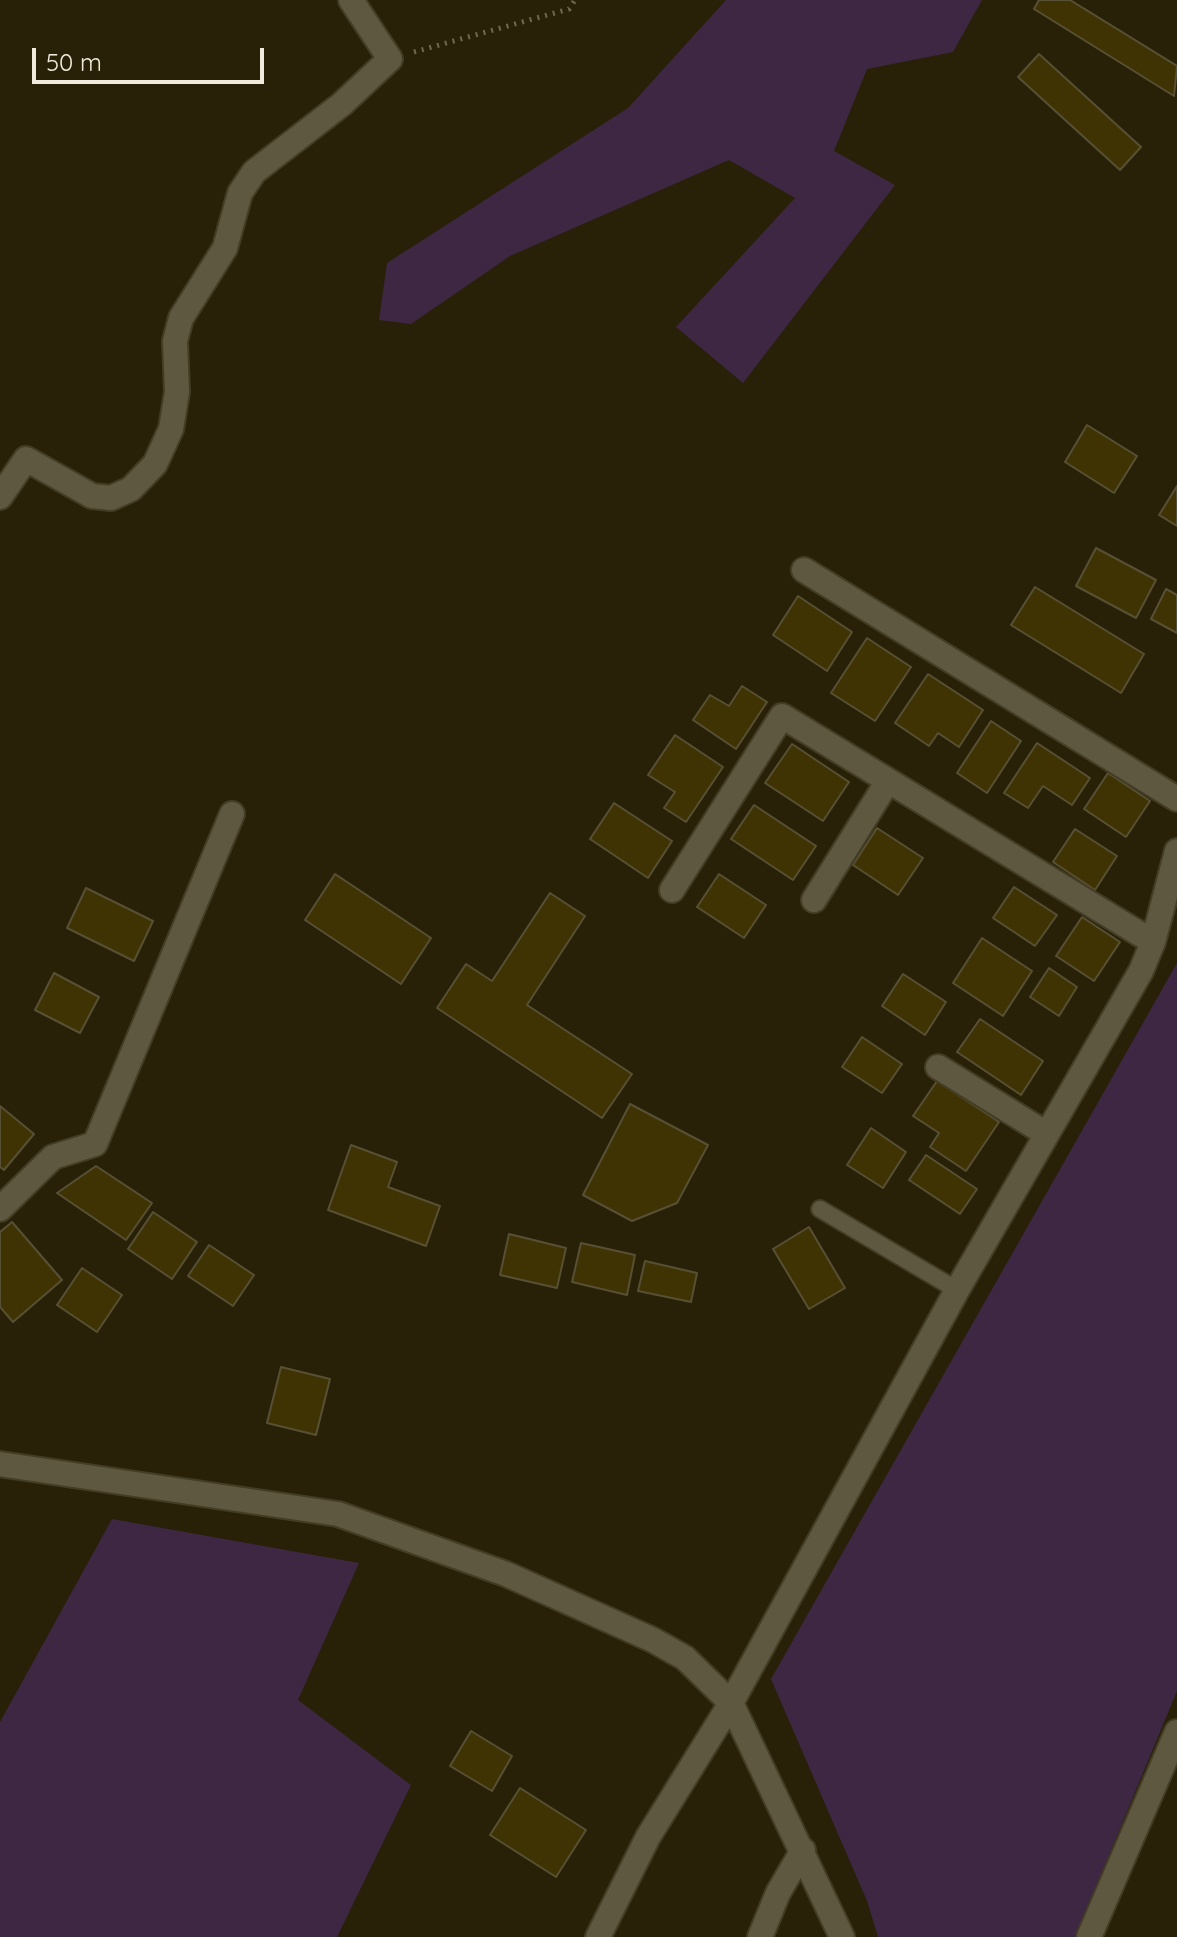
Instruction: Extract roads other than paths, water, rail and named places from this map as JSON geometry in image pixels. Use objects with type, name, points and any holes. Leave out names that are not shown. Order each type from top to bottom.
[{"type":"street","points":[[0,497],[26,459],[92,496],[111,498],[131,489],[155,464],[171,429],[177,392],[175,341],[181,318],[225,248],[240,193],[254,172],[342,104],[390,59],[351,0]]},
{"type":"street","points":[[804,570],[1177,799]]},
{"type":"street","points":[[672,890],[782,716],[1153,942]]},
{"type":"street","points":[[814,900],[888,781]]},
{"type":"street","points":[[0,1209],[53,1157],[95,1144],[232,814]]},
{"type":"street","points":[[598,1937],[648,1837],[731,1703],[957,1290],[1141,971],[1153,942],[1177,851]]},
{"type":"street","points":[[938,1067],[1045,1133]]},
{"type":"street","points":[[0,1464],[338,1514],[506,1574],[653,1640],[685,1658],[731,1703],[842,1937]]},
{"type":"street","points":[[1089,1937],[1177,1732]]},
{"type":"street","points":[[760,1937],[778,1893],[803,1850]]},
{"type":"lane","points":[[820,1209],[957,1290]]}]
